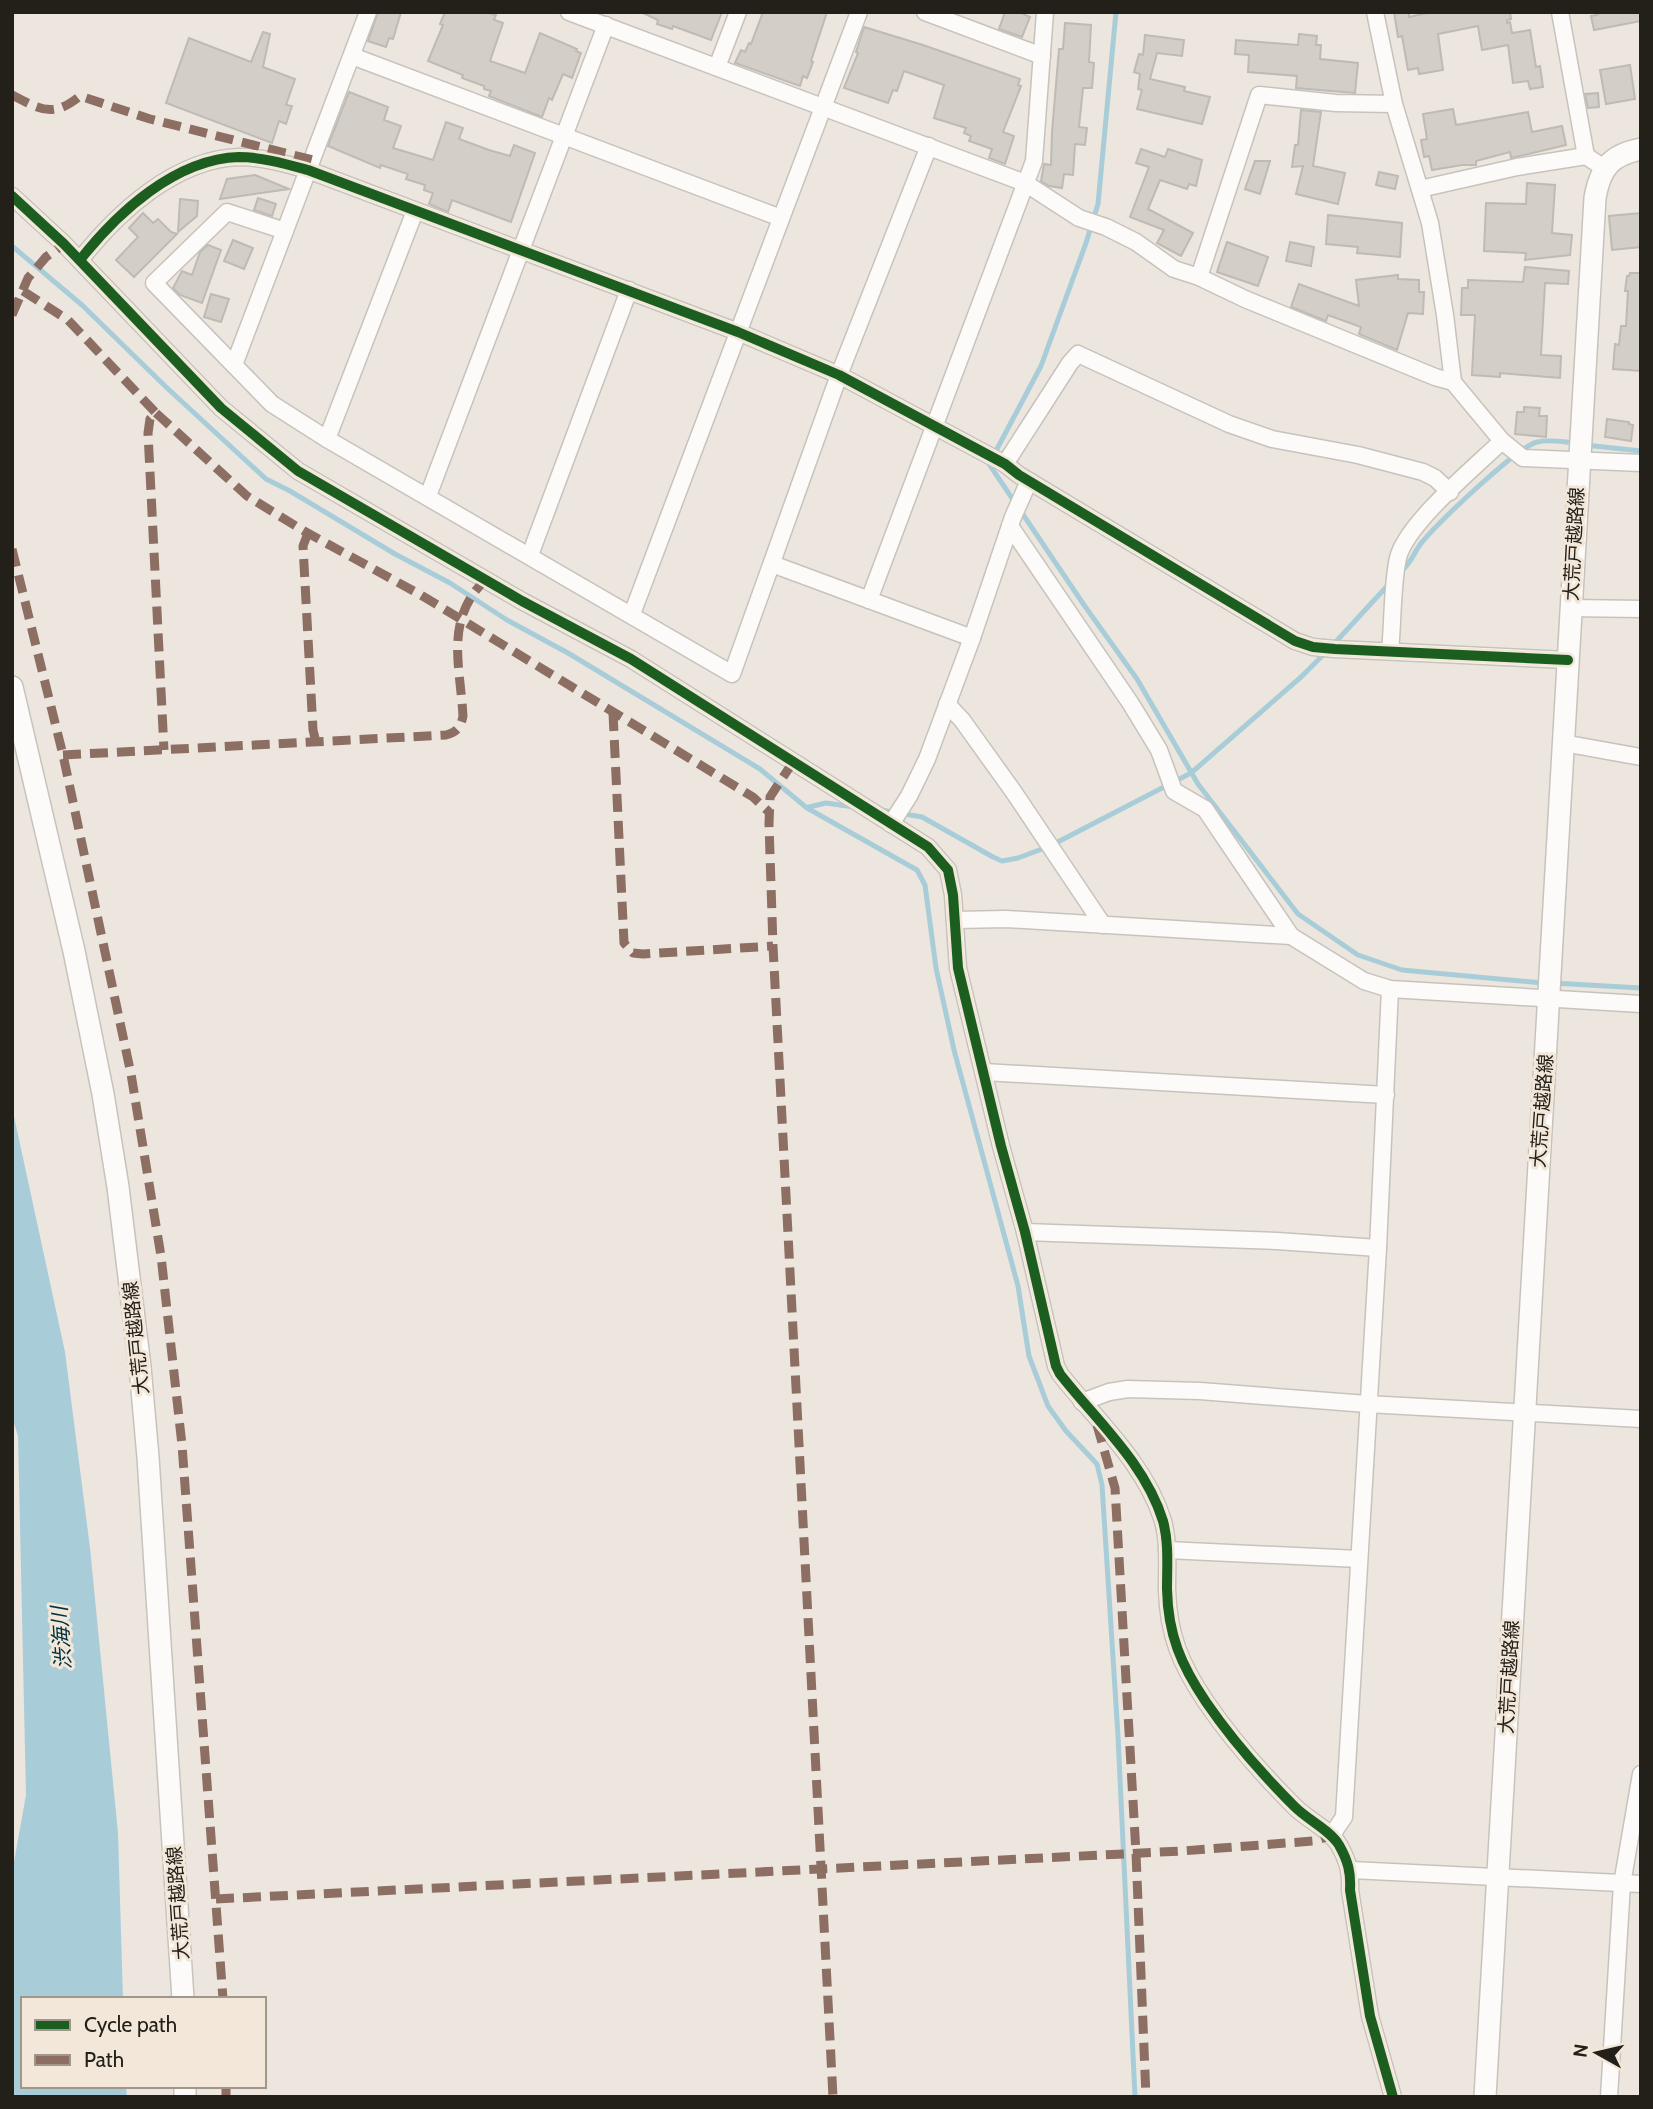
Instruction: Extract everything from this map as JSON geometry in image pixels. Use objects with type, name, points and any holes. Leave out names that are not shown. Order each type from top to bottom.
[{"type":"main road","points":[[1595,162],[1614,159],[1641,149]]},
{"type":"main road","name":"大荒戸越路線","points":[[1485,2097],[1578,459],[1598,178],[1595,162]]},
{"type":"main road","name":"大荒戸越路線","points":[[12,687],[71,938],[103,1094],[118,1187],[148,1457],[156,1616],[173,1824],[183,1997]]},
{"type":"street","points":[[234,365],[368,12]]},
{"type":"street","points":[[569,12],[1025,183],[1079,218],[1136,242],[1174,269],[1199,277],[1257,304],[1435,377],[1453,382]]},
{"type":"street","points":[[717,67],[738,12]]},
{"type":"street","points":[[632,614],[859,12]]},
{"type":"street","points":[[925,12],[1042,56]]},
{"type":"street","points":[[870,600],[1034,161],[1045,12]]},
{"type":"street","points":[[1375,12],[1394,104],[1420,188],[1435,250],[1453,382],[1502,440],[1523,458],[1641,463]]},
{"type":"street","points":[[1420,188],[1517,167],[1595,162],[1560,12]]},
{"type":"street","points":[[428,496],[606,26]]},
{"type":"street","points":[[352,56],[781,218]]},
{"type":"street","points":[[1199,277],[1259,95],[1336,103],[1394,104]]},
{"type":"street","points":[[285,231],[228,212],[154,283],[272,404],[327,439],[732,674],[839,376],[929,146]]},
{"type":"street","points":[[80,260],[90,246],[150,191],[170,177],[194,166],[238,157],[269,160],[308,170],[738,332],[839,376],[1005,464],[1296,641],[1313,647],[1335,649],[1568,660]]},
{"type":"street","points":[[12,196],[80,260],[221,408],[298,471],[523,601],[631,659],[928,847],[948,870],[958,968],[1056,1366],[1138,1471],[1163,1521],[1171,1625],[1184,1667],[1227,1731],[1306,1818],[1338,1843],[1351,1870],[1350,1890],[1365,1987],[1393,2097]]},
{"type":"street","points":[[327,439],[415,211]]},
{"type":"street","points":[[530,555],[629,290]]},
{"type":"street","points":[[1005,464],[1078,354],[1229,424],[1272,439],[1358,455],[1423,472],[1435,478],[1450,492]]},
{"type":"street","points":[[1390,651],[1398,558],[1406,539],[1502,440]]},
{"type":"street","points":[[891,824],[927,760],[1010,526],[1029,481]]},
{"type":"street","points":[[1010,526],[1131,704],[1159,750],[1174,791],[1205,809],[1291,936],[1364,981],[1390,989],[1641,1004]]},
{"type":"street","points":[[772,564],[972,638]]},
{"type":"street","points":[[1570,608],[1641,609]]},
{"type":"street","points":[[947,704],[962,720],[1013,791],[1103,925]]},
{"type":"street","points":[[1563,743],[1641,757]]},
{"type":"street","points":[[955,920],[983,919],[1291,936]]},
{"type":"street","points":[[1331,1836],[1344,1816],[1378,1248],[1390,989]]},
{"type":"street","points":[[984,1072],[1386,1095]]},
{"type":"street","points":[[1025,1232],[1224,1238],[1378,1248]]},
{"type":"street","points":[[1082,1402],[1109,1392],[1128,1389],[1200,1391],[1367,1404],[1641,1419]]},
{"type":"street","points":[[1167,1550],[1359,1559]]},
{"type":"street","points":[[1609,2097],[1622,1884],[1641,1774]]},
{"type":"street","points":[[1351,1870],[1641,1884]]},
{"type":"water","name":"渋海川","points":[[12,1107],[65,1352],[90,1548],[118,1833],[123,1997],[21,1997],[21,2088],[126,2088],[127,2097],[12,2097],[12,1873],[26,1795],[18,1436],[12,1417]]},
{"type":"building","points":[[378,12],[401,12],[393,39],[389,38],[386,47],[368,41]]},
{"type":"building","points":[[445,12],[486,12],[496,15],[494,20],[503,23],[490,61],[525,73],[540,33],[577,49],[576,51],[581,53],[572,78],[563,74],[542,117],[489,96],[491,91],[484,89],[484,86],[428,61],[443,25],[440,24]]},
{"type":"building","points":[[641,12],[722,12],[711,40],[673,26],[672,29],[657,24],[658,20]]},
{"type":"building","points":[[763,12],[827,12],[811,61],[813,62],[807,78],[803,76],[800,86],[735,63],[741,50],[745,52],[749,43],[751,44]]},
{"type":"building","points":[[1005,12],[1019,12],[1030,17],[1022,37],[999,29]]},
{"type":"building","points":[[1394,12],[1409,12],[1409,17],[1432,12],[1510,12],[1511,19],[1507,20],[1507,23],[1510,22],[1512,33],[1530,30],[1536,67],[1540,66],[1543,87],[1530,89],[1528,81],[1513,83],[1508,45],[1482,50],[1478,26],[1438,34],[1443,70],[1419,74],[1418,68],[1408,70],[1402,36],[1398,37]]},
{"type":"building","points":[[1596,12],[1641,12],[1641,21],[1594,30],[1591,16],[1597,15]]},
{"type":"building","points":[[1065,23],[1091,25],[1089,62],[1094,63],[1092,88],[1083,88],[1079,127],[1087,128],[1085,145],[1075,144],[1073,175],[1064,174],[1062,188],[1049,186],[1041,181],[1044,164],[1051,165],[1059,49],[1063,49]]},
{"type":"building","points":[[864,27],[1020,79],[1018,85],[1021,86],[1003,132],[1014,136],[1005,164],[989,158],[992,149],[969,141],[971,136],[964,133],[966,128],[934,118],[944,85],[904,71],[897,91],[893,90],[888,103],[844,88],[858,53],[856,52]]},
{"type":"building","points":[[263,32],[270,34],[263,67],[295,79],[286,105],[292,106],[286,124],[279,121],[272,143],[166,103],[189,38],[251,62]]},
{"type":"building","points":[[1299,34],[1317,36],[1316,45],[1321,45],[1320,59],[1358,63],[1355,93],[1296,88],[1297,76],[1248,72],[1249,55],[1235,54],[1236,40],[1298,45]]},
{"type":"building","points":[[1145,35],[1184,40],[1182,56],[1157,53],[1150,79],[1185,87],[1184,91],[1210,97],[1202,124],[1137,109],[1142,90],[1138,89],[1140,74],[1134,72],[1139,54],[1143,55]]},
{"type":"building","points":[[1630,65],[1635,99],[1606,104],[1600,70]]},
{"type":"building","points":[[349,92],[388,107],[384,120],[401,126],[393,148],[433,160],[446,122],[463,128],[459,139],[489,150],[510,156],[514,145],[535,153],[511,222],[452,200],[448,212],[429,204],[433,193],[424,190],[425,185],[406,179],[408,174],[381,165],[380,168],[328,146]]},
{"type":"building","points":[[1598,93],[1599,107],[1588,108],[1585,94]]},
{"type":"building","points":[[1453,109],[1456,125],[1528,112],[1532,132],[1562,126],[1566,145],[1511,158],[1510,152],[1476,161],[1476,165],[1432,170],[1429,156],[1424,157],[1421,140],[1427,139],[1423,114]]},
{"type":"building","points":[[1301,110],[1321,112],[1313,166],[1345,173],[1338,204],[1296,194],[1303,166],[1292,167],[1295,145],[1298,145]]},
{"type":"building","points":[[1141,149],[1165,157],[1168,149],[1202,160],[1196,186],[1189,184],[1187,189],[1160,180],[1148,209],[1193,233],[1181,256],[1157,243],[1164,230],[1130,217],[1149,167],[1136,163]]},
{"type":"building","points":[[1255,161],[1270,161],[1260,194],[1245,189]]},
{"type":"building","points":[[1379,172],[1398,176],[1395,189],[1376,185]]},
{"type":"building","points":[[255,175],[289,189],[220,199],[227,179]]},
{"type":"building","points":[[1527,183],[1555,185],[1552,233],[1572,235],[1570,255],[1525,260],[1526,253],[1484,251],[1486,203],[1526,204]]},
{"type":"building","points":[[258,198],[276,204],[272,216],[254,210]]},
{"type":"building","points":[[180,199],[198,201],[197,216],[178,232]]},
{"type":"building","points":[[143,213],[153,223],[158,219],[171,232],[177,234],[134,277],[116,260],[138,237],[129,228]]},
{"type":"building","points":[[1641,213],[1641,247],[1612,250],[1609,216]]},
{"type":"building","points":[[1328,215],[1402,223],[1400,257],[1357,253],[1358,247],[1326,244]]},
{"type":"building","points":[[233,240],[253,248],[244,269],[224,261]]},
{"type":"building","points":[[1227,242],[1268,257],[1258,286],[1217,272]]},
{"type":"building","points":[[1290,242],[1314,247],[1311,266],[1286,261]]},
{"type":"building","points":[[208,245],[221,250],[202,303],[180,295],[173,288],[182,271],[192,275],[200,252]]},
{"type":"building","points":[[1525,267],[1569,271],[1568,284],[1545,283],[1541,355],[1561,356],[1560,378],[1500,373],[1500,377],[1472,375],[1475,315],[1461,315],[1462,288],[1468,288],[1468,280],[1523,282]]},
{"type":"building","points":[[1630,273],[1641,273],[1641,371],[1613,369],[1615,344],[1619,345],[1621,326],[1626,326],[1628,291],[1625,291]]},
{"type":"building","points":[[1398,275],[1398,279],[1419,280],[1419,292],[1424,292],[1423,314],[1408,313],[1397,350],[1359,334],[1361,327],[1328,315],[1326,321],[1291,307],[1299,284],[1359,306],[1356,280]]},
{"type":"building","points":[[211,294],[229,299],[221,322],[204,317]]},
{"type":"building","points":[[1524,407],[1540,408],[1539,416],[1547,416],[1546,437],[1515,434],[1517,412],[1524,412]]},
{"type":"building","points":[[1607,419],[1633,425],[1631,441],[1605,437]]},
{"type":"waterway","points":[[1116,12],[1098,204],[1041,366],[989,464],[1137,679],[1198,784],[1298,914],[1358,955],[1402,970],[1543,983]]},
{"type":"waterway","points":[[12,246],[82,305],[266,479],[568,653],[760,769],[807,808],[917,870],[925,885],[936,968],[954,1050],[1018,1286],[1029,1356],[1048,1406],[1066,1431],[1097,1464],[1102,1485],[1118,1736],[1135,2097]]},
{"type":"waterway","points":[[1401,571],[1432,531],[1478,486],[1513,457],[1537,442],[1575,443]]},
{"type":"waterway","points":[[1585,445],[1641,451]]},
{"type":"waterway","points":[[1332,646],[1389,584]]},
{"type":"waterway","points":[[881,810],[922,817],[1002,861],[1018,858],[1050,846],[1191,773],[1325,653]]},
{"type":"waterway","points":[[809,807],[826,803],[854,807]]},
{"type":"waterway","points":[[1553,983],[1641,988]]},
{"type":"marked path","points":[[12,95],[31,105],[47,109],[62,107],[80,96],[150,119],[313,160]]},
{"type":"marked path","points":[[12,315],[28,278],[46,257],[64,244]]},
{"type":"marked path","points":[[23,291],[68,320],[156,413],[150,419],[148,433],[164,750]]},
{"type":"marked path","points":[[156,413],[247,496],[304,531],[421,595],[753,797],[769,812]]},
{"type":"marked path","points":[[308,533],[303,546],[313,730],[316,742]]},
{"type":"marked path","points":[[12,549],[63,755],[131,1074],[161,1256],[182,1445],[223,1997]]},
{"type":"marked path","points":[[63,755],[450,734],[456,731],[463,716],[458,660],[460,626],[465,609],[487,578]]},
{"type":"marked path","points":[[613,713],[624,943],[633,953],[643,954],[773,946]]},
{"type":"marked path","points":[[793,762],[770,797],[769,824],[773,946],[833,2097]]},
{"type":"marked path","points":[[1097,1425],[1115,1488],[1136,1853],[1146,2097]]},
{"type":"marked path","points":[[216,1899],[1182,1851],[1313,1841],[1331,1836]]},
{"type":"marked path","points":[[226,2088],[226,2097]]},
{"type":"cycle path","points":[[80,260],[111,224],[130,207],[170,178],[192,167],[239,157],[308,170],[738,332],[839,375],[1005,464],[1295,641],[1313,647],[1335,649],[1568,660]]},
{"type":"cycle path","points":[[12,196],[64,244],[221,408],[298,471],[522,601],[631,659],[928,847],[948,870],[953,895],[958,968],[1056,1366],[1132,1461],[1155,1500],[1166,1538],[1168,1606],[1173,1635],[1177,1649],[1197,1688],[1226,1730],[1260,1770],[1295,1807],[1330,1835],[1345,1856],[1370,2016],[1393,2097]]}]
